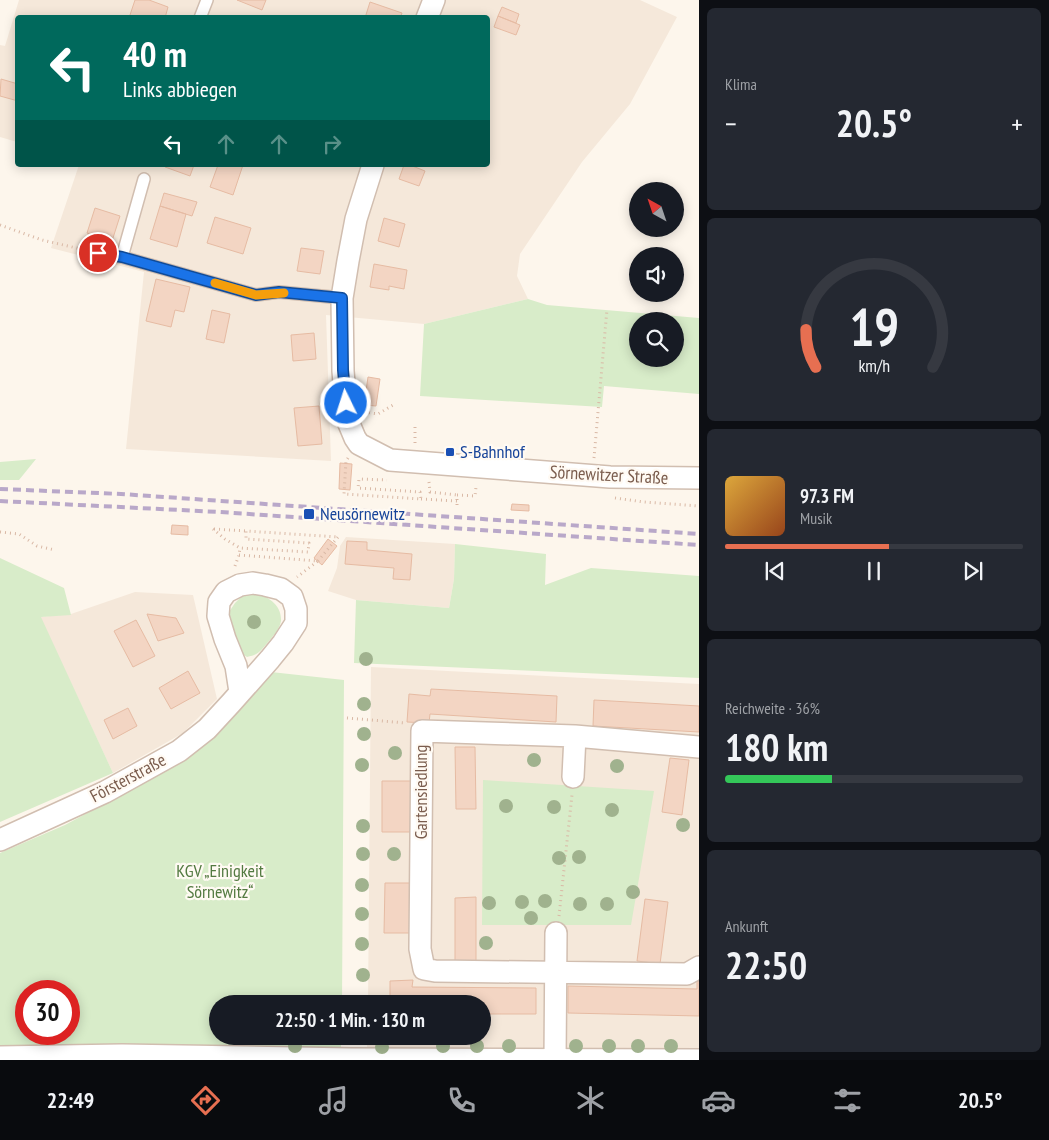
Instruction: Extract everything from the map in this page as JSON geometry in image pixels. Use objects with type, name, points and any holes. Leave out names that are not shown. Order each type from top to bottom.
[{"type":"street","points":[[429,15],[434,0]]},
{"type":"street","name":"Sörnewitzer Straße","points":[[372,167],[356,219],[342,298],[343,370],[347,419],[359,444],[390,460],[610,477],[699,478]]},
{"type":"street","points":[[240,692],[236,666],[218,616],[219,602],[226,592],[240,585],[253,583],[281,589]]},
{"type":"street","name":"Försterstraße","points":[[0,840],[105,792],[179,751],[207,729],[279,648],[296,623],[296,610],[292,597],[281,589]]},
{"type":"street","name":"Gartensiedlung","points":[[699,747],[575,736],[422,731],[420,949],[424,969],[435,971],[687,974],[699,967]]},
{"type":"street","points":[[573,777],[575,736]]},
{"type":"street","points":[[555,1060],[556,933]]},
{"type":"street","points":[[0,1057],[699,1060]]},
{"type":"lane","points":[[201,15],[207,0]]},
{"type":"lane","points":[[122,257],[144,179]]},
{"type":"lane","points":[[98,253],[122,257],[256,295],[279,292],[342,298]]},
{"type":"path","points":[[0,225],[42,240],[98,253]]},
{"type":"path","points":[[593,476],[606,309]]},
{"type":"path","points":[[347,419],[364,412],[378,414],[393,404]]},
{"type":"path","points":[[346,461],[344,494],[457,503],[457,495]]},
{"type":"path","points":[[394,481],[359,479],[358,488],[420,492],[420,499]]},
{"type":"path","points":[[421,482],[430,483],[430,492],[475,496],[476,487],[467,486]]},
{"type":"path","points":[[212,529],[213,524]]},
{"type":"path","points":[[212,529],[338,537],[318,561],[281,589]]},
{"type":"path","points":[[212,529],[240,548],[308,552],[309,543],[246,539],[246,531]]},
{"type":"path","points":[[0,532],[19,534],[36,546],[55,550]]},
{"type":"path","points":[[240,548],[240,555],[318,561]]},
{"type":"path","points":[[347,718],[409,724],[422,731]]},
{"type":"path","points":[[556,933],[562,904],[573,777]]},
{"type":"shaded area","points":[[19,0],[640,0],[677,17],[630,104],[582,162],[520,254],[517,276],[528,299],[424,324],[326,315],[331,461],[126,449],[144,272],[51,248],[78,167],[490,167],[490,15],[15,15],[15,141],[0,137],[0,45],[5,46]]},
{"type":"shaded area","points":[[346,537],[455,544],[454,579],[449,608],[356,600],[328,591],[337,568],[340,546]]},
{"type":"shaded area","points":[[135,592],[193,595],[217,699],[183,733],[113,773],[40,617],[71,614]]},
{"type":"shaded area","points":[[371,667],[699,684],[699,1060],[367,1051],[367,1045],[491,1045],[491,995],[368,995]]},
{"type":"green space","points":[[528,299],[547,305],[629,312],[629,367],[684,367],[684,317],[699,318],[699,394],[604,386],[602,407],[420,396],[424,324]]},
{"type":"green space","points":[[36,459],[19,480],[0,480],[0,462]]},
{"type":"green space","points":[[455,544],[546,554],[545,585],[591,568],[699,576],[699,678],[354,663],[356,600],[449,608],[454,579]]},
{"type":"green space","points":[[0,558],[64,588],[71,615],[41,617],[113,773],[0,822]]},
{"type":"green space","points":[[252,593],[272,601],[279,610],[281,621],[262,649],[254,655],[247,657],[241,653],[228,623],[229,612],[235,603],[242,596]]},
{"type":"green space","name":"KGV „Einigkeit Sörnewitz“","points":[[271,672],[344,680],[342,995],[209,995],[209,1045],[341,1045],[341,1050],[0,1051],[0,853],[65,825],[158,775],[221,728]]},
{"type":"green space","points":[[483,780],[654,791],[631,925],[482,925]]},
{"type":"building","points":[[135,0],[149,0],[168,7],[166,15],[130,15]]},
{"type":"building","points":[[237,0],[266,0],[262,10]]},
{"type":"building","points":[[370,2],[402,13],[401,15],[366,15]]},
{"type":"building","points":[[502,7],[519,14],[516,23],[498,16]]},
{"type":"building","points":[[498,16],[520,25],[516,35],[494,27]]},
{"type":"building","points":[[1,79],[15,83],[15,100],[0,96]]},
{"type":"building","points":[[165,167],[193,167],[190,176]]},
{"type":"building","points":[[217,167],[242,167],[233,195],[210,187]]},
{"type":"building","points":[[403,167],[415,167],[425,171],[419,186],[399,179]]},
{"type":"building","points":[[164,193],[197,202],[192,216],[160,206]]},
{"type":"building","points":[[160,206],[186,214],[177,247],[150,239]]},
{"type":"building","points":[[95,208],[120,216],[112,241],[87,233]]},
{"type":"building","points":[[215,217],[251,228],[243,254],[207,243]]},
{"type":"building","points":[[384,218],[405,224],[399,247],[378,241]]},
{"type":"building","points":[[301,248],[324,251],[320,274],[297,271]]},
{"type":"building","points":[[374,264],[407,270],[404,289],[389,286],[389,290],[370,287]]},
{"type":"building","points":[[156,279],[190,287],[184,312],[175,310],[171,327],[146,321]]},
{"type":"building","points":[[212,310],[230,314],[224,343],[206,339]]},
{"type":"building","points":[[314,333],[316,359],[293,361],[291,335]]},
{"type":"building","points":[[368,377],[380,379],[376,406],[364,405]]},
{"type":"building","points":[[319,406],[322,444],[298,446],[294,408]]},
{"type":"building","points":[[340,463],[352,464],[350,490],[339,489]]},
{"type":"building","points":[[512,504],[529,505],[529,511],[511,510]]},
{"type":"building","points":[[172,525],[188,526],[188,535],[171,534]]},
{"type":"building","points":[[328,539],[337,546],[322,565],[314,558]]},
{"type":"building","points":[[347,541],[367,542],[367,550],[412,554],[410,580],[393,579],[394,568],[345,564]]},
{"type":"building","points":[[147,614],[176,618],[184,633],[158,641]]},
{"type":"building","points":[[136,620],[155,656],[133,667],[114,631]]},
{"type":"building","points":[[188,671],[200,693],[171,709],[159,688]]},
{"type":"building","points":[[431,689],[557,696],[556,722],[430,714],[429,723],[407,722],[409,694],[430,696]]},
{"type":"building","points":[[594,700],[699,706],[699,732],[593,726]]},
{"type":"building","points":[[128,708],[137,726],[113,739],[104,720]]},
{"type":"building","points":[[455,747],[475,747],[476,809],[456,809]]},
{"type":"building","points":[[670,758],[689,760],[682,815],[662,812]]},
{"type":"building","points":[[382,781],[411,781],[411,832],[382,832]]},
{"type":"building","points":[[385,883],[410,883],[410,933],[384,933]]},
{"type":"building","points":[[476,897],[476,961],[455,961],[455,898]]},
{"type":"building","points":[[645,899],[668,902],[660,964],[637,961]]},
{"type":"building","points":[[413,980],[412,987],[536,988],[536,1014],[491,1014],[491,995],[390,995],[390,981]]},
{"type":"building","points":[[697,981],[699,981],[699,1016],[568,1013],[568,986],[697,989]]},
{"type":"railway","points":[[0,489],[121,494],[699,534]]},
{"type":"railway","points":[[0,501],[220,512],[699,545]]},
{"type":"slow traffic","points":[[215,283],[256,295],[284,293]]},
{"type":"place","name":"S-Bahnhof","points":[[450,452]]},
{"type":"place","name":"Neusörnewitz","points":[[309,514]]},
{"type":"route","points":[[98,253],[122,257],[256,295],[279,292],[342,298],[343,370],[346,403]]}]
